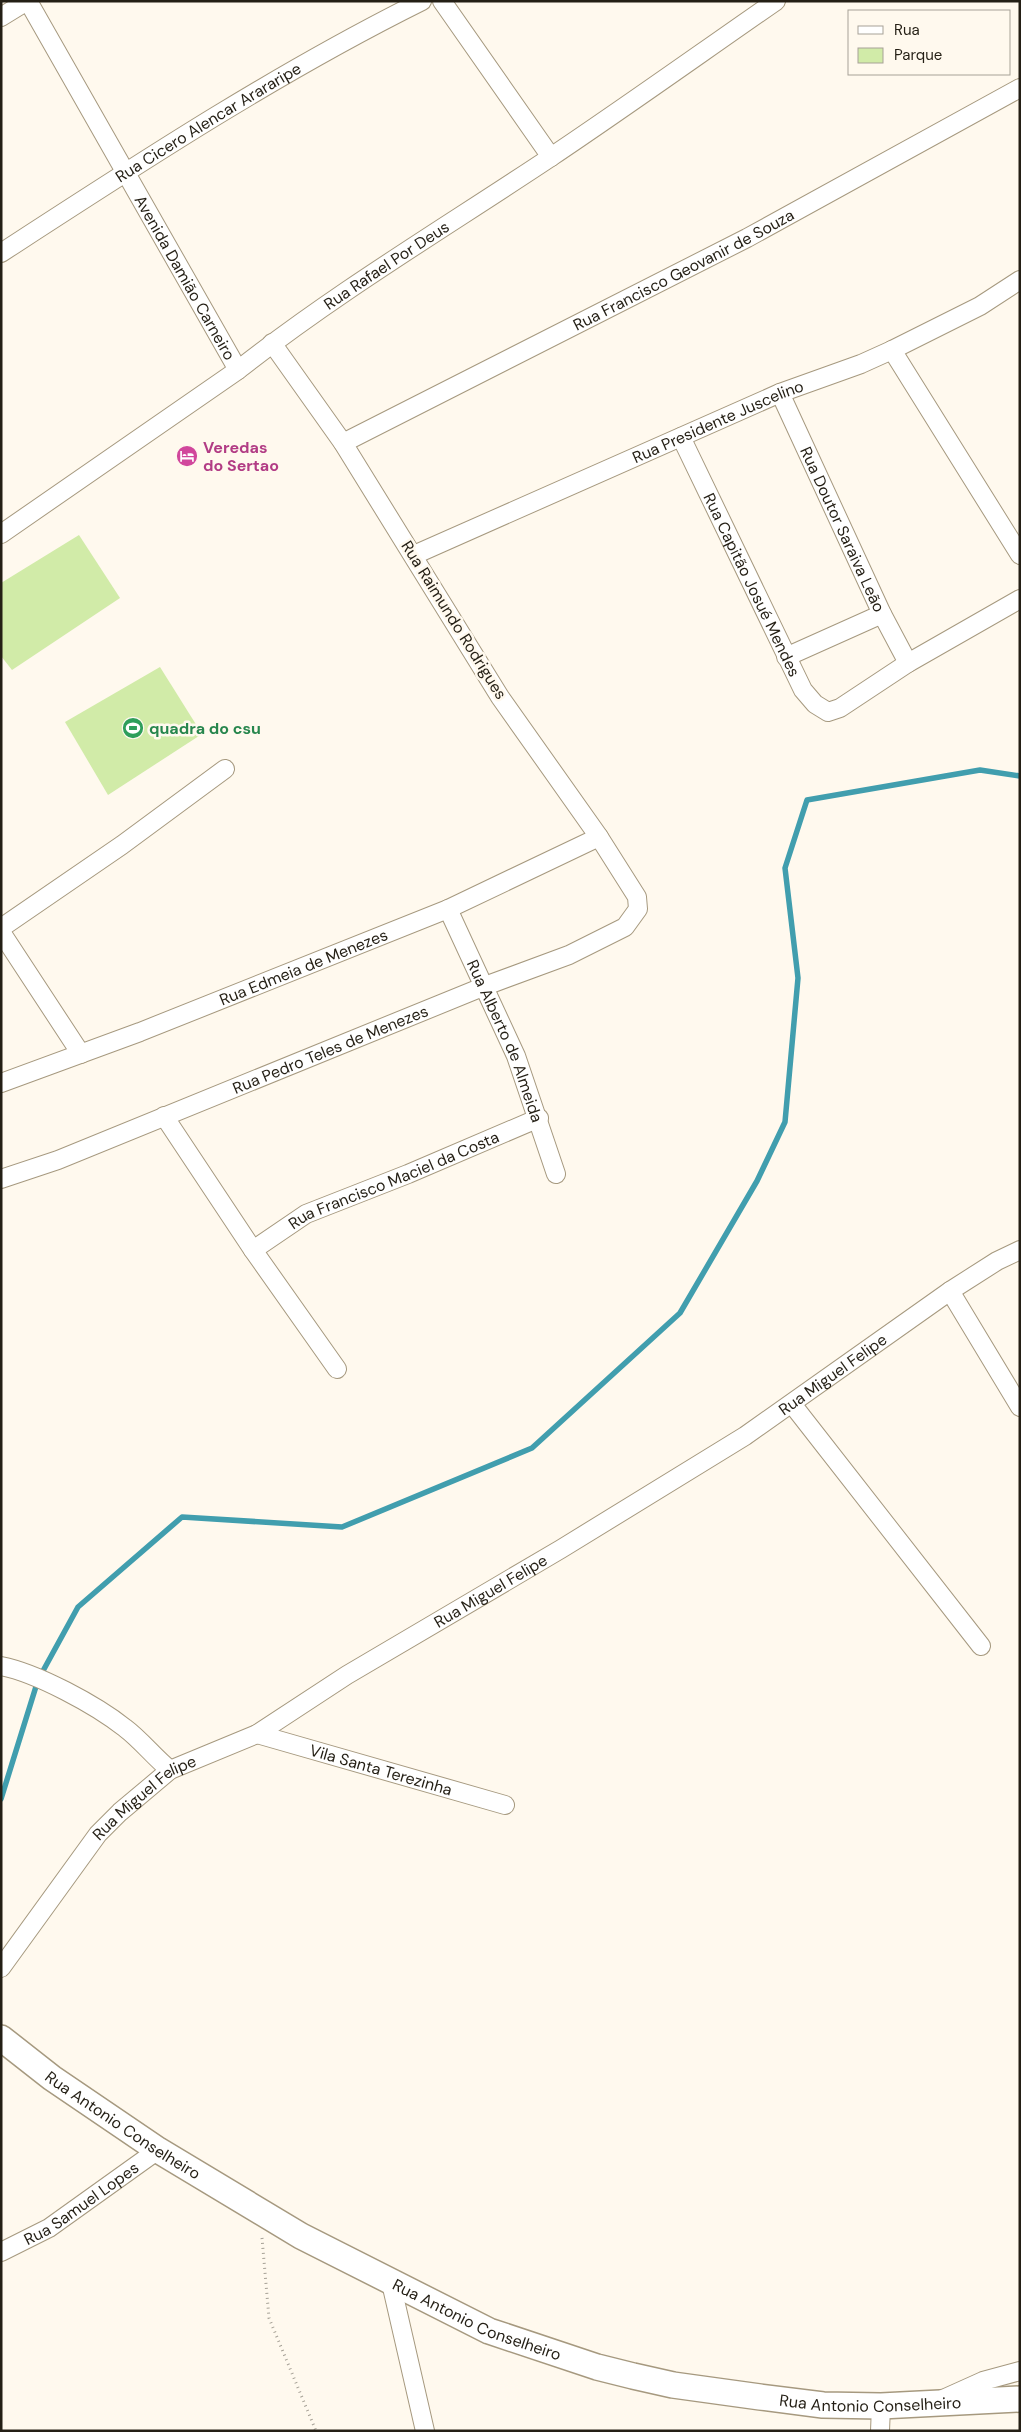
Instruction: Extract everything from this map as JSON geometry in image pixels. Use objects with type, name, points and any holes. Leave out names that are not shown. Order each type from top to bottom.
[{"type":"street","points":[[1,17],[28,1]]},
{"type":"street","name":"Avenida Damião Carneiro","points":[[28,1],[124,173],[238,370]]},
{"type":"street","name":"Rua Cicero Alencar Arararipe","points":[[1,253],[124,173],[298,66],[422,1]]},
{"type":"street","points":[[442,1],[551,157]]},
{"type":"street","name":"Rua Rafael Por Deus","points":[[1,534],[238,370],[272,343],[551,157],[776,1]]},
{"type":"street","name":"Rua Francisco Geovanir de Souza","points":[[343,443],[747,238],[1020,88]]},
{"type":"street","name":"Rua Presidente Juscelino","points":[[414,555],[780,393],[861,364],[892,350],[980,306],[1019,281]]},
{"type":"street","name":"Rua Raimundo Rodrigues","points":[[272,343],[343,443],[414,555],[500,697],[599,838],[637,897]]},
{"type":"street","points":[[892,350],[1020,555]]},
{"type":"street","name":"Rua Doutor Saraiva Leão","points":[[780,393],[882,614],[908,663]]},
{"type":"street","name":"Rua Capitão Josué Mendes","points":[[681,437],[786,657],[803,690],[815,704],[828,712],[840,708],[908,663]]},
{"type":"street","points":[[908,663],[1020,598]]},
{"type":"street","points":[[786,657],[882,614]]},
{"type":"street","points":[[81,1054],[1,930],[122,845],[225,768]]},
{"type":"street","name":"Rua Edmeia de Menezes","points":[[1,1083],[140,1032],[448,909],[599,838]]},
{"type":"street","name":"Rua Pedro Teles de Menezes","points":[[1,1178],[58,1160],[485,986],[569,955],[625,927],[636,914],[637,897]]},
{"type":"street","name":"Rua Alberto de Almeida","points":[[448,909],[516,1056],[556,1174]]},
{"type":"street","points":[[164,1116],[253,1250],[337,1369]]},
{"type":"street","name":"Rua Francisco Maciel da Costa","points":[[253,1250],[306,1214],[408,1174],[538,1118]]},
{"type":"street","name":"Rua Miguel Felipe","points":[[1,1968],[98,1834],[120,1812],[170,1770],[257,1734],[347,1674],[561,1550],[745,1436],[950,1291],[997,1261],[1020,1250]]},
{"type":"street","points":[[950,1291],[1020,1408]]},
{"type":"street","points":[[792,1404],[981,1646]]},
{"type":"street","points":[[1,1666],[15,1668],[44,1681],[107,1714],[170,1770]]},
{"type":"street","name":"Vila Santa Terezinha","points":[[257,1734],[505,1805]]},
{"type":"street","name":"Rua Antonio Conselheiro","points":[[1,2038],[52,2078],[158,2150],[261,2210],[301,2236],[488,2331],[633,2376],[673,2385],[769,2398],[823,2404],[881,2406],[936,2402],[1020,2400]]},
{"type":"street","name":"Rua Samuel Lopes","points":[[1,2252],[49,2228],[158,2150]]},
{"type":"street","points":[[391,2283],[424,2430]]},
{"type":"street","points":[[936,2402],[983,2381],[1020,2371]]},
{"type":"street","points":[[880,2431],[881,2406]]},
{"type":"path","points":[[261,2210],[268,2318],[316,2431]]},
{"type":"green space","points":[[79,535],[120,598],[12,670],[1,656],[1,583]]},
{"type":"green space","name":"quadra do csu","points":[[160,667],[202,734],[108,795],[65,722]]},
{"type":"waterway","points":[[1,1799],[38,1680],[78,1607],[182,1517],[342,1527],[532,1448],[680,1313],[757,1181],[785,1122],[798,978],[785,868],[807,800],[980,770],[1020,776]]},
{"type":"place","name":"Veredas do Sertao","points":[[187,456]]},
{"type":"place","name":"quadra do csu","points":[[133,728]]}]
